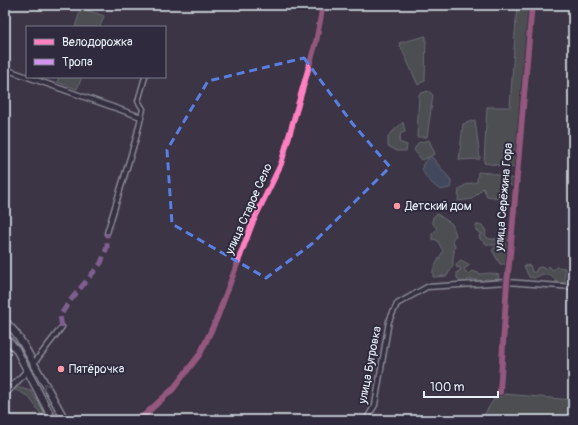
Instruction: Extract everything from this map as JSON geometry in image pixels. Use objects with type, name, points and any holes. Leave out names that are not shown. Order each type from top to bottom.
[{"type":"main road","points":[[5,322],[15,332],[34,363],[65,420]]},
{"type":"main road","points":[[5,338],[16,349],[53,420]]},
{"type":"street","name":"улица Старое Село","points":[[139,420],[173,389],[200,354],[217,318],[252,224],[281,164],[316,42],[323,5]]},
{"type":"street","name":"улица Серёжина Гора","points":[[500,392],[507,282],[532,5]]},
{"type":"street","points":[[5,69],[26,76]]},
{"type":"street","points":[[30,78],[141,117]]},
{"type":"street","points":[[108,233],[143,109],[138,101],[145,78]]},
{"type":"street","name":"улица Бугровка","points":[[366,420],[375,405],[388,321],[397,304],[427,286],[507,282],[573,286]]},
{"type":"street","points":[[34,363],[62,327]]},
{"type":"street","points":[[5,394],[27,371]]},
{"type":"highlighted area","points":[[304,58],[352,123],[390,167],[313,243],[266,278],[172,224],[167,150],[208,81]]},
{"type":"green space","points":[[517,5],[530,6],[514,168],[484,163],[487,107],[510,107]]},
{"type":"green space","points":[[81,8],[104,16],[100,26],[75,26]]},
{"type":"green space","points":[[426,36],[425,80],[418,85],[399,43]]},
{"type":"green space","points":[[59,78],[82,78],[77,89],[57,82]]},
{"type":"green space","points":[[428,91],[433,95],[427,137],[417,137],[419,94]]},
{"type":"green space","points":[[475,120],[480,159],[459,160],[463,124]]},
{"type":"green space","points":[[403,122],[405,132],[401,133],[399,142],[407,145],[406,151],[397,151],[388,146],[388,136]]},
{"type":"green space","points":[[429,140],[435,154],[422,160],[414,150],[418,143]]},
{"type":"green space","points":[[478,172],[490,173],[514,179],[513,187],[509,184],[501,190],[505,193],[500,198],[487,196],[483,188],[472,199],[458,201],[459,189],[467,184],[477,182]]},
{"type":"green space","points":[[437,214],[452,224],[456,235],[452,240],[455,245],[453,266],[447,276],[433,277],[433,270],[443,251],[437,240],[432,239],[432,234],[437,229],[432,222],[433,217]]},
{"type":"green space","points":[[476,225],[482,225],[486,231],[485,235],[489,239],[502,239],[506,237],[508,242],[508,264],[500,264],[492,250],[497,245],[488,245],[480,239],[479,235],[482,235],[482,233],[479,233],[476,230]]},
{"type":"green space","points":[[461,260],[470,265],[464,269],[468,274],[472,271],[481,274],[490,273],[499,275],[498,280],[485,279],[483,281],[469,279],[466,282],[461,282],[457,278],[457,272],[461,270],[460,268],[456,267],[457,263]]},
{"type":"green space","points":[[530,265],[532,272],[536,272],[537,268],[541,267],[546,269],[548,266],[553,270],[556,267],[565,268],[565,283],[557,283],[552,276],[543,274],[534,278],[529,277],[524,266]]},
{"type":"green space","points":[[16,387],[31,391],[49,420],[45,420],[29,397],[11,388]]},
{"type":"green space","points":[[505,394],[573,400],[573,420],[481,420],[494,399]]},
{"type":"water","points":[[432,157],[451,180],[450,188],[440,190],[423,172],[423,164],[426,160]]},
{"type":"marked path","points":[[62,327],[60,316],[69,302],[101,263],[107,247],[107,233]]},
{"type":"cycle path","points":[[139,420],[173,389],[200,354],[217,318],[252,224],[281,164],[316,42],[323,5]]},
{"type":"cycle path","points":[[500,392],[507,282],[532,5]]},
{"type":"place","name":"Детский дом","points":[[397,206]]},
{"type":"place","name":"Пятёрочка","points":[[61,369]]}]
